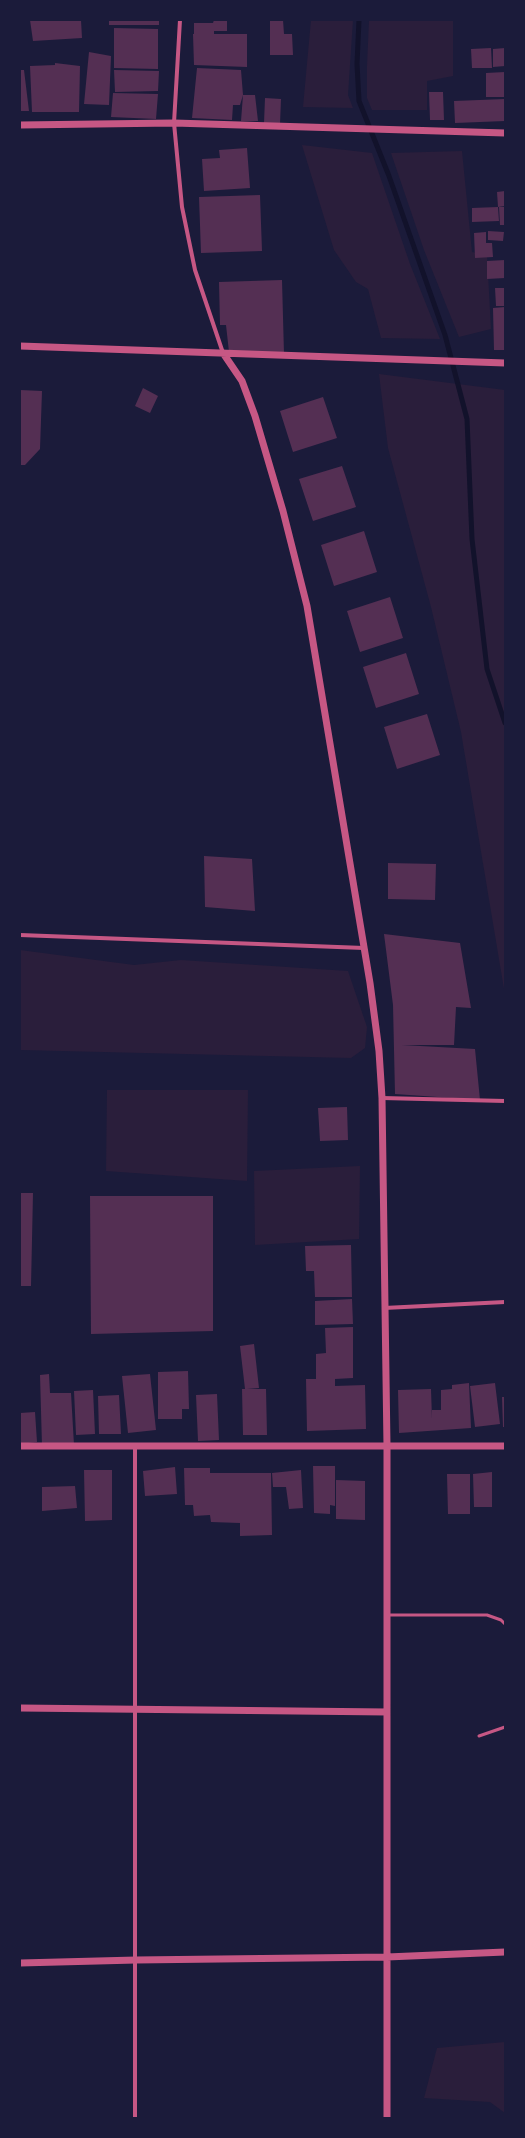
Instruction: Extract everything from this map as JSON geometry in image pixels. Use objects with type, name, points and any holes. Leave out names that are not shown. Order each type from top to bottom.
[{"type":"street","points":[[180,20],[174,123],[182,207],[195,270],[223,353],[242,381],[255,416],[283,511],[307,606],[364,948],[379,1051],[382,1098],[387,1446],[387,2118]]},
{"type":"street","points":[[20,125],[174,123],[505,133]]},
{"type":"street","points":[[20,346],[505,363]]},
{"type":"street","points":[[20,935],[364,948]]},
{"type":"street","points":[[382,1098],[505,1101]]},
{"type":"street","points":[[384,1308],[505,1302]]},
{"type":"street","points":[[20,1446],[505,1446]]},
{"type":"street","points":[[135,1446],[135,2118]]},
{"type":"street","points":[[20,1708],[388,1712]]},
{"type":"street","points":[[20,1963],[387,1957],[505,1952]]},
{"type":"lane","points":[[388,1615],[486,1615],[501,1620],[505,1624]]},
{"type":"lane","points":[[479,1736],[505,1728]]},
{"type":"shaded area","points":[[311,20],[353,20],[348,95],[353,108],[303,107]]},
{"type":"shaded area","points":[[369,20],[453,20],[453,76],[427,81],[427,110],[372,110],[367,98]]},
{"type":"shaded area","points":[[302,145],[372,153],[410,264],[440,339],[381,338],[368,289],[356,282],[334,250]]},
{"type":"shaded area","points":[[462,151],[472,252],[487,255],[491,329],[459,337],[424,250],[391,153]]},
{"type":"shaded area","points":[[379,374],[505,390],[505,1010],[504,989],[461,732],[431,607],[388,448]]},
{"type":"shaded area","points":[[20,950],[134,965],[181,960],[348,971],[367,1027],[365,1048],[351,1058],[20,1050]]},
{"type":"shaded area","points":[[107,1090],[248,1090],[247,1181],[106,1171]]},
{"type":"shaded area","points":[[360,1166],[359,1239],[255,1245],[254,1171]]},
{"type":"shaded area","points":[[505,2042],[505,2113],[490,2102],[424,2098],[437,2048]]},
{"type":"building","points":[[30,20],[81,20],[82,38],[33,41]]},
{"type":"building","points":[[109,20],[159,20],[159,25],[109,25]]},
{"type":"building","points":[[214,20],[227,20],[227,31],[214,31],[214,34],[247,34],[247,67],[194,65],[194,23],[213,23]]},
{"type":"building","points":[[270,20],[283,20],[284,34],[292,34],[293,55],[270,55]]},
{"type":"building","points":[[114,28],[158,29],[158,69],[114,68]]},
{"type":"building","points":[[491,48],[492,68],[472,68],[471,49]]},
{"type":"building","points":[[505,48],[505,66],[493,67],[493,49]]},
{"type":"building","points":[[89,52],[111,56],[109,105],[84,104]]},
{"type":"building","points":[[55,63],[80,66],[79,112],[32,112],[30,66],[55,65]]},
{"type":"building","points":[[197,68],[241,70],[243,95],[240,105],[233,105],[232,120],[192,118]]},
{"type":"building","points":[[20,70],[24,70],[29,111],[20,111]]},
{"type":"building","points":[[114,70],[159,71],[158,91],[115,92]]},
{"type":"building","points":[[505,72],[505,97],[486,97],[486,73]]},
{"type":"building","points":[[429,92],[443,92],[444,120],[430,120]]},
{"type":"building","points":[[113,93],[158,94],[156,119],[111,117]]},
{"type":"building","points":[[243,95],[255,95],[258,121],[241,121]]},
{"type":"building","points":[[265,98],[281,99],[280,124],[264,123]]},
{"type":"building","points":[[505,99],[505,121],[455,123],[454,101]]},
{"type":"building","points":[[247,148],[250,188],[204,191],[202,159],[220,158],[219,150]]},
{"type":"building","points":[[505,191],[505,206],[498,207],[497,192]]},
{"type":"building","points":[[260,195],[262,251],[201,253],[199,197]]},
{"type":"building","points":[[498,207],[499,221],[472,222],[472,208]]},
{"type":"building","points":[[499,207],[505,207],[505,225],[500,225]]},
{"type":"building","points":[[488,231],[504,232],[503,241],[488,240]]},
{"type":"building","points":[[486,232],[486,243],[492,243],[493,257],[475,258],[474,233]]},
{"type":"building","points":[[505,260],[505,278],[487,279],[487,261]]},
{"type":"building","points":[[282,280],[284,354],[229,352],[226,325],[220,325],[219,282]]},
{"type":"building","points":[[495,288],[505,288],[505,306],[496,306]]},
{"type":"building","points":[[505,307],[505,350],[494,350],[493,308]]},
{"type":"building","points":[[143,388],[158,396],[150,413],[135,406]]},
{"type":"building","points":[[20,390],[42,391],[40,449],[25,465],[20,465]]},
{"type":"building","points":[[323,397],[337,438],[293,452],[280,411]]},
{"type":"building","points":[[342,466],[356,507],[313,521],[299,479]]},
{"type":"building","points":[[364,531],[377,572],[334,586],[321,545]]},
{"type":"building","points":[[390,597],[403,638],[360,652],[347,611]]},
{"type":"building","points":[[406,653],[419,694],[376,708],[363,667]]},
{"type":"building","points":[[427,714],[440,755],[397,769],[384,727]]},
{"type":"building","points":[[204,856],[252,859],[255,911],[205,907]]},
{"type":"building","points":[[388,863],[436,864],[435,900],[388,899]]},
{"type":"building","points":[[384,934],[460,943],[471,1008],[456,1007],[454,1045],[402,1045],[475,1049],[480,1100],[395,1094],[393,1005]]},
{"type":"building","points":[[347,1107],[348,1140],[320,1141],[318,1108]]},
{"type":"building","points":[[20,1193],[33,1193],[31,1286],[20,1286]]},
{"type":"building","points":[[90,1196],[213,1196],[213,1331],[91,1334]]},
{"type":"building","points":[[351,1245],[352,1297],[315,1297],[314,1271],[306,1271],[305,1246]]},
{"type":"building","points":[[352,1299],[353,1324],[315,1325],[315,1301]]},
{"type":"building","points":[[353,1327],[353,1378],[335,1379],[335,1386],[365,1385],[366,1429],[307,1431],[306,1379],[316,1379],[316,1354],[326,1353],[325,1328]]},
{"type":"building","points":[[254,1344],[259,1388],[247,1389],[266,1389],[267,1435],[243,1435],[242,1389],[245,1389],[240,1346]]},
{"type":"building","points":[[188,1371],[189,1409],[182,1409],[182,1419],[158,1419],[158,1372]]},
{"type":"building","points":[[49,1374],[50,1393],[71,1393],[74,1445],[42,1446],[40,1375]]},
{"type":"building","points":[[150,1374],[156,1430],[128,1433],[122,1376]]},
{"type":"building","points":[[469,1383],[471,1428],[399,1433],[398,1390],[431,1389],[432,1419],[432,1410],[441,1410],[441,1390],[452,1389],[452,1385]]},
{"type":"building","points":[[495,1383],[500,1424],[475,1427],[470,1386]]},
{"type":"building","points":[[93,1390],[95,1434],[76,1435],[74,1391]]},
{"type":"building","points":[[217,1394],[219,1440],[198,1441],[196,1395]]},
{"type":"building","points":[[119,1395],[121,1434],[99,1434],[98,1396]]},
{"type":"building","points":[[502,1397],[505,1397],[505,1427],[503,1427]]},
{"type":"building","points":[[35,1412],[37,1442],[20,1444],[20,1413]]},
{"type":"building","points":[[313,1466],[335,1466],[335,1506],[330,1505],[330,1514],[314,1513]]},
{"type":"building","points":[[175,1467],[177,1494],[145,1496],[143,1471]]},
{"type":"building","points":[[184,1468],[210,1468],[210,1473],[271,1473],[272,1535],[240,1536],[240,1523],[211,1522],[210,1515],[194,1516],[193,1505],[185,1505]]},
{"type":"building","points":[[84,1470],[112,1470],[112,1520],[85,1521]]},
{"type":"building","points":[[301,1470],[303,1508],[289,1509],[286,1487],[273,1487],[272,1473]]},
{"type":"building","points":[[492,1472],[492,1507],[474,1507],[473,1474]]},
{"type":"building","points":[[447,1474],[470,1474],[470,1514],[448,1514]]},
{"type":"building","points":[[336,1480],[365,1481],[365,1520],[336,1519]]},
{"type":"building","points":[[75,1486],[77,1508],[42,1511],[42,1487]]},
{"type":"waterway","points":[[359,20],[357,64],[359,101],[389,176],[445,335],[467,419],[472,539],[487,669],[505,723]]}]
